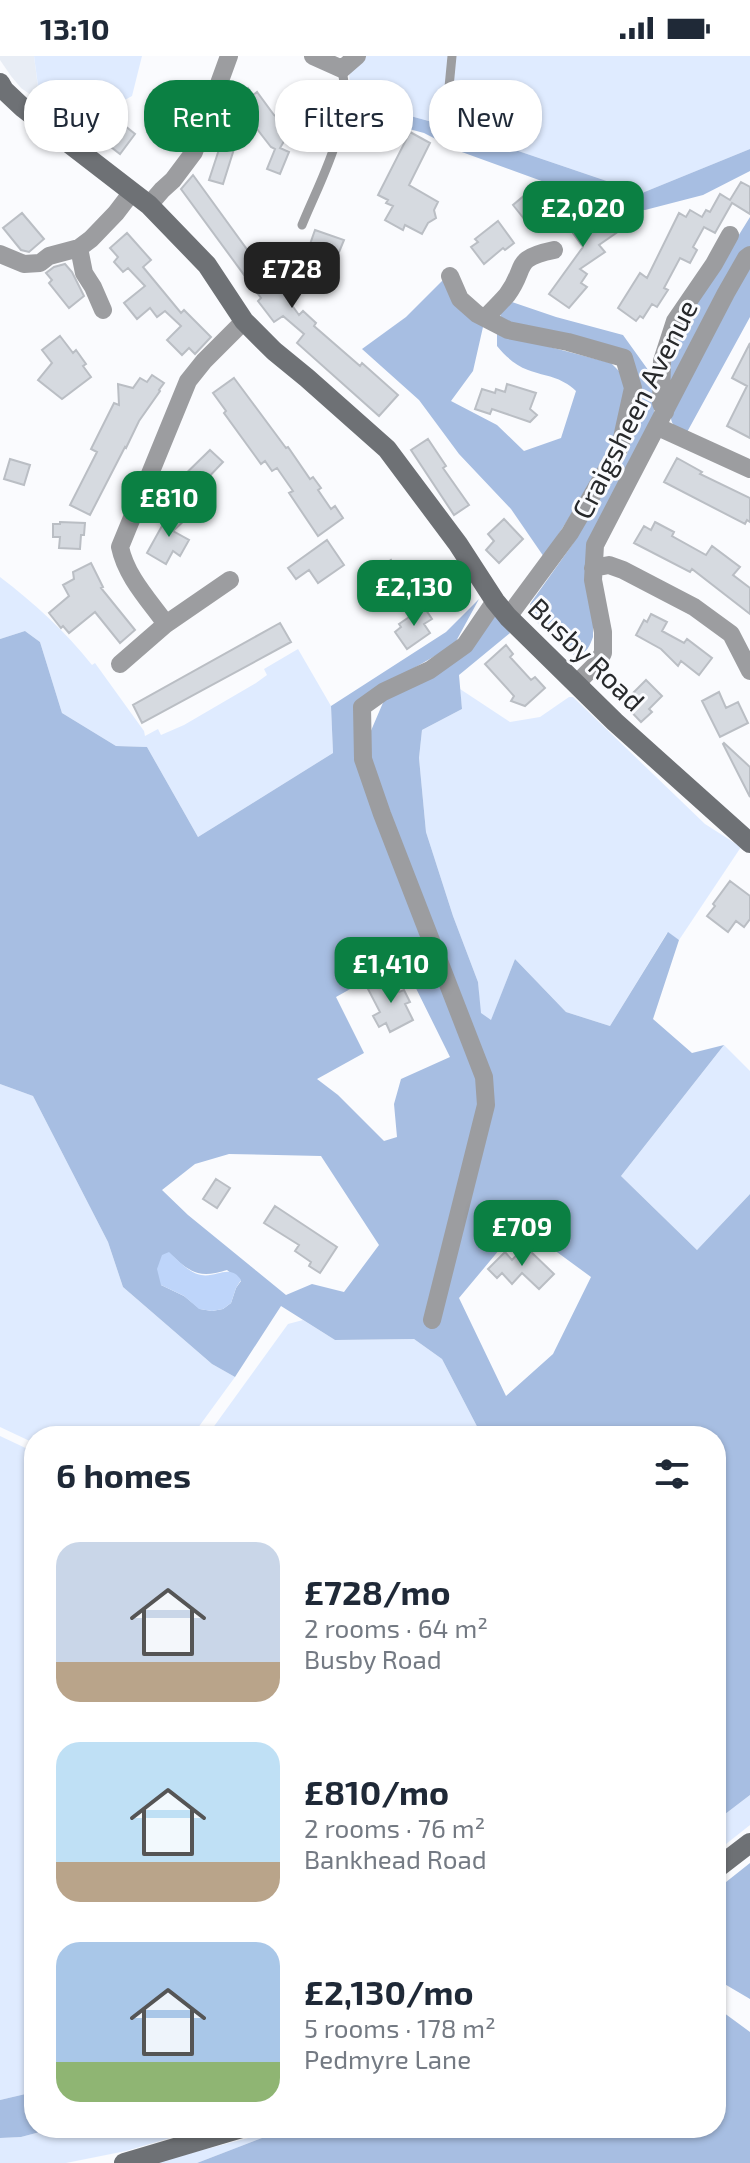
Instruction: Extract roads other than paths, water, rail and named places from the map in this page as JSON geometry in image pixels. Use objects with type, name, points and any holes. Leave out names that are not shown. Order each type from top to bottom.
[{"type":"main road","name":"Busby Road","points":[[0,83],[22,107],[149,205],[207,265],[244,321],[387,449],[502,609],[626,732],[750,843]]},
{"type":"main road","points":[[726,1861],[750,1843]]},
{"type":"main road","points":[[124,2163],[208,2138]]},
{"type":"street","points":[[149,205],[194,152],[229,56]]},
{"type":"street","points":[[313,56],[342,69],[357,56]]},
{"type":"street","points":[[0,254],[24,264],[40,263],[49,256],[79,248],[108,222],[132,192]]},
{"type":"street","points":[[730,235],[675,321],[662,361],[662,420],[750,469]]},
{"type":"street","points":[[79,248],[84,273],[103,310]]},
{"type":"street","points":[[485,318],[507,294],[522,263],[535,254],[554,250]]},
{"type":"street","name":"Craigsheen Avenue","points":[[577,683],[603,653],[603,632],[593,580],[595,545],[726,293],[750,255]]},
{"type":"street","points":[[432,1320],[486,1105],[484,1077],[363,759],[362,707],[383,692],[430,670],[465,645],[570,533],[620,447],[633,388],[624,358],[568,342],[508,330],[460,299],[450,276]]},
{"type":"street","points":[[166,624],[130,574],[120,547],[188,381],[244,321]]},
{"type":"street","points":[[593,568],[609,565],[623,570],[694,607],[731,634],[750,671]]},
{"type":"street","points":[[120,664],[166,624],[230,580]]},
{"type":"lane","points":[[450,80],[452,56]]},
{"type":"lane","points":[[302,225],[343,118],[345,96],[342,69]]}]
